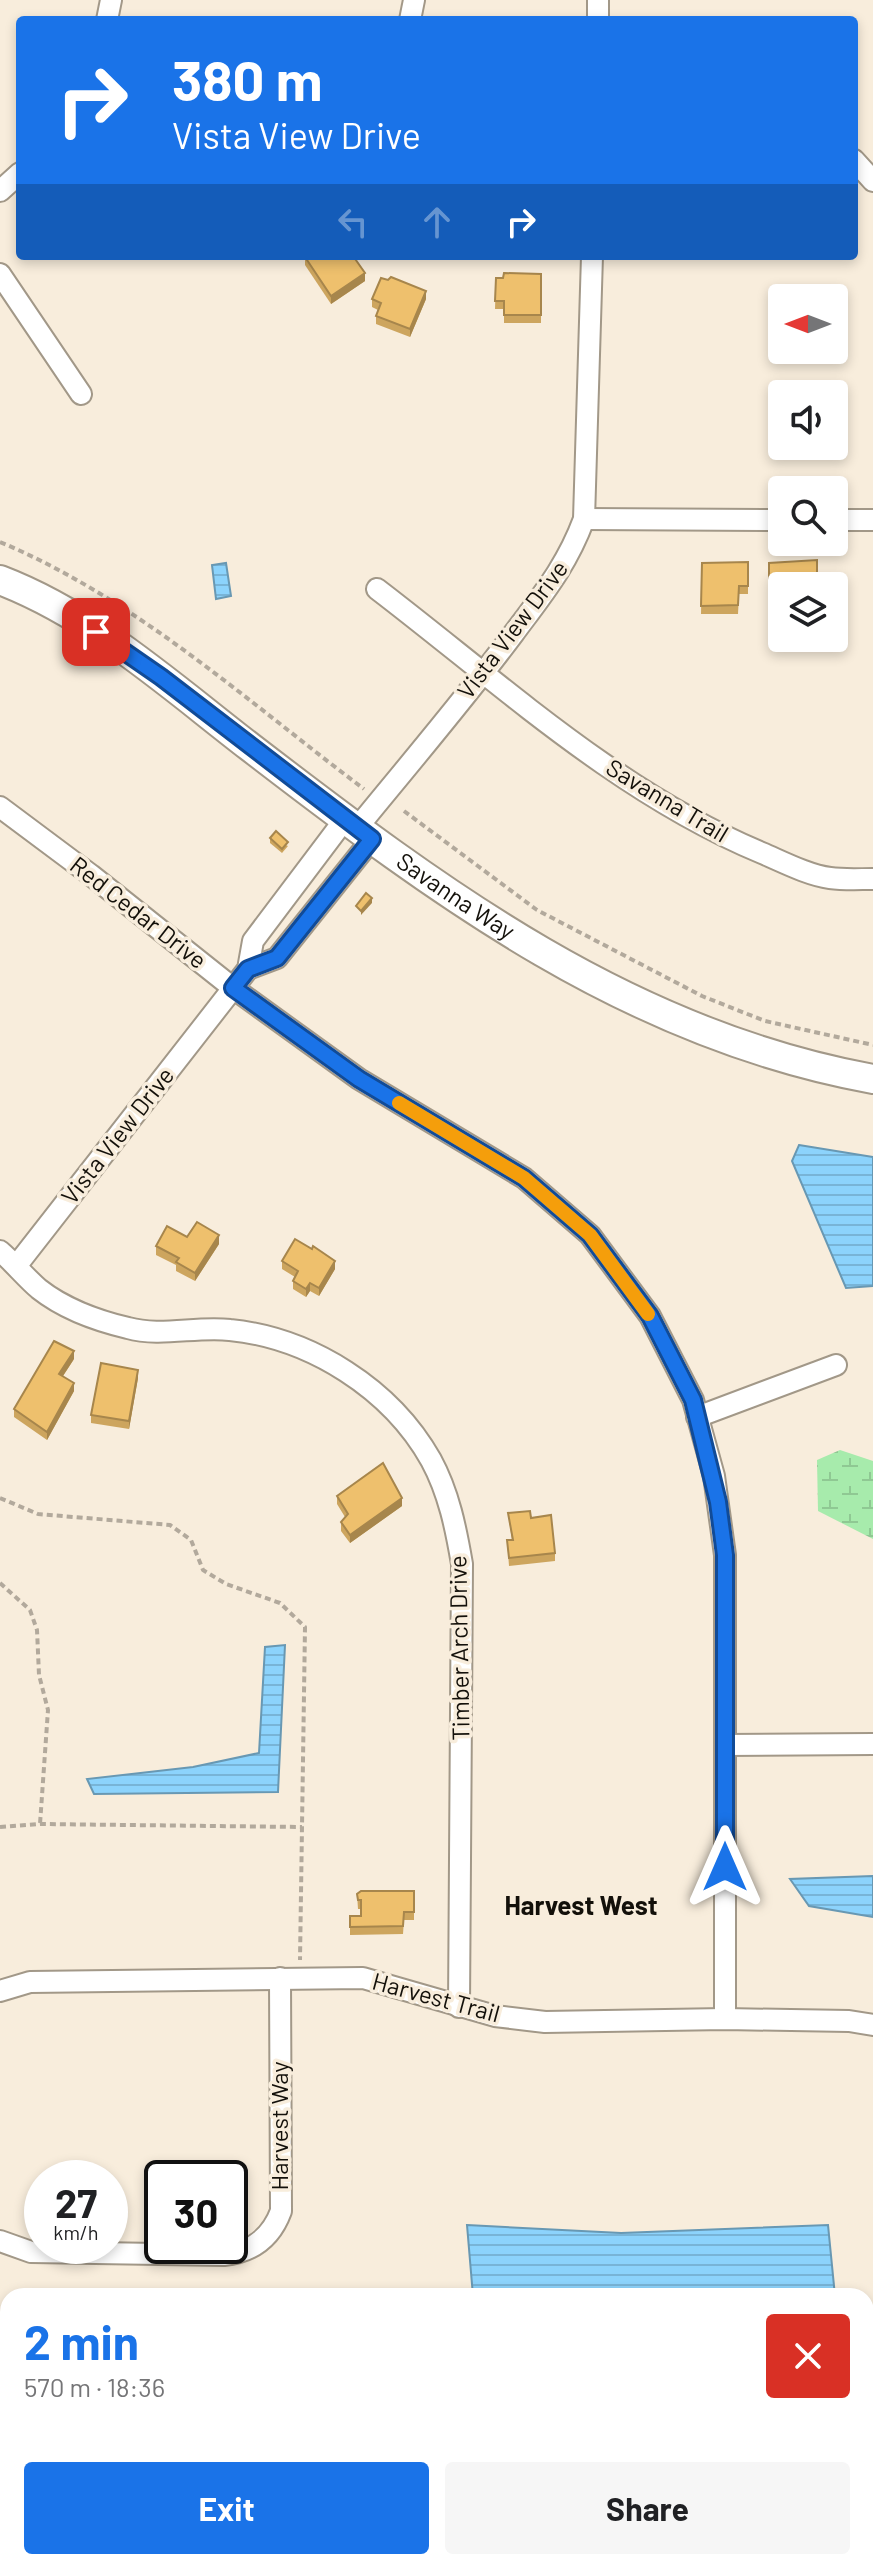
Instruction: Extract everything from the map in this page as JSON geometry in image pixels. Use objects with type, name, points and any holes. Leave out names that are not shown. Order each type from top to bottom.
[{"type":"street","points":[[858,164],[873,181]]},
{"type":"street","points":[[0,191],[16,177]]},
{"type":"street","name":"Vista View Drive","points":[[17,1265],[248,969],[253,941],[358,829],[563,568],[584,519],[592,260]]},
{"type":"street","points":[[0,274],[81,394]]},
{"type":"street","points":[[584,519],[768,520]]},
{"type":"street","points":[[848,520],[873,520]]},
{"type":"street","name":"Savanna Way","points":[[0,580],[115,643],[358,829],[504,932],[636,1002],[735,1044],[873,1079]]},
{"type":"street","name":"Savanna Trail","points":[[377,589],[583,749],[661,802],[727,838],[829,878],[873,879]]},
{"type":"street","name":"Red Cedar Drive","points":[[0,807],[233,988],[359,1079],[524,1178],[590,1235],[650,1316],[693,1400],[714,1476],[725,1555],[725,2019]]},
{"type":"street","name":"Vista View Drive","points":[[248,969],[277,958],[358,829]]},
{"type":"street","name":"Timber Arch Drive","points":[[0,1251],[40,1290],[82,1313],[131,1329],[228,1329],[281,1338],[341,1368],[392,1407],[431,1460],[454,1515],[462,1564],[459,2007]]},
{"type":"street","points":[[697,1417],[836,1365]]},
{"type":"street","points":[[725,1745],[873,1744]]},
{"type":"street","name":"Harvest Way","points":[[0,2241],[31,2252],[224,2255],[239,2253],[258,2243],[281,2211],[290,1978]]},
{"type":"street","name":"Harvest Trail","points":[[0,1991],[30,1982],[363,1978],[459,2007],[545,2022],[725,2019],[849,2021],[873,2025]]},
{"type":"path","points":[[0,542],[62,573],[165,637],[365,791]]},
{"type":"path","points":[[404,811],[537,910],[702,996],[765,1021],[873,1045]]},
{"type":"path","points":[[0,1498],[38,1514],[170,1525],[191,1540],[203,1570],[226,1584],[280,1603],[305,1627],[302,1827],[290,1978]]},
{"type":"path","points":[[0,1583],[30,1610],[37,1630],[39,1675],[48,1710],[40,1824]]},
{"type":"path","points":[[0,1827],[40,1824],[302,1827]]},
{"type":"green space","points":[[840,1450],[873,1461],[873,1539],[818,1511],[817,1460]]},
{"type":"water","points":[[226,563],[231,596],[216,599],[212,565]]},
{"type":"water","points":[[799,1145],[873,1157],[873,1286],[846,1288],[792,1161]]},
{"type":"water","points":[[285,1645],[278,1792],[94,1794],[87,1779],[193,1767],[259,1753],[265,1647]]},
{"type":"water","points":[[873,1876],[873,1917],[809,1906],[790,1879]]},
{"type":"water","points":[[467,2225],[621,2233],[828,2225],[834,2288],[472,2288]]},
{"type":"building","points":[[307,260],[356,260],[365,273],[331,296]]},
{"type":"building","points":[[504,273],[541,274],[541,315],[504,315],[504,301],[495,301],[496,278],[503,278]]},
{"type":"building","points":[[391,277],[426,291],[410,329],[376,316],[381,303],[372,299],[381,278],[388,280]]},
{"type":"building","points":[[817,560],[817,572],[769,572],[769,563]]},
{"type":"building","points":[[748,562],[748,586],[739,586],[738,605],[701,606],[702,563]]},
{"type":"building","points":[[276,831],[288,842],[282,849],[270,838]]},
{"type":"building","points":[[366,893],[372,898],[361,911],[356,906]]},
{"type":"building","points":[[197,1222],[219,1235],[195,1273],[176,1262],[179,1258],[156,1246],[167,1226],[187,1237]]},
{"type":"building","points":[[295,1239],[312,1249],[313,1246],[335,1261],[319,1288],[310,1283],[306,1289],[293,1281],[298,1271],[282,1261]]},
{"type":"building","points":[[54,1341],[74,1351],[59,1374],[74,1383],[47,1432],[14,1409]]},
{"type":"building","points":[[101,1363],[138,1370],[129,1421],[91,1415]]},
{"type":"building","points":[[383,1463],[402,1498],[350,1535],[341,1522],[348,1514],[337,1496]]},
{"type":"building","points":[[530,1511],[531,1518],[551,1515],[555,1553],[509,1558],[507,1540],[513,1540],[508,1513]]},
{"type":"building","points":[[361,1891],[414,1891],[414,1912],[404,1912],[403,1926],[350,1927],[350,1916],[361,1916],[361,1900],[358,1900],[357,1894]]},
{"type":"slow traffic","points":[[399,1103],[524,1178],[590,1235],[648,1314]]},
{"type":"district","name":"Harvest West","points":[[581,1906]]},
{"type":"route","points":[[96,632],[161,677],[372,839],[277,958],[248,969],[233,988],[359,1079],[524,1178],[590,1235],[650,1316],[693,1400],[714,1476],[725,1555],[725,1867]]}]
